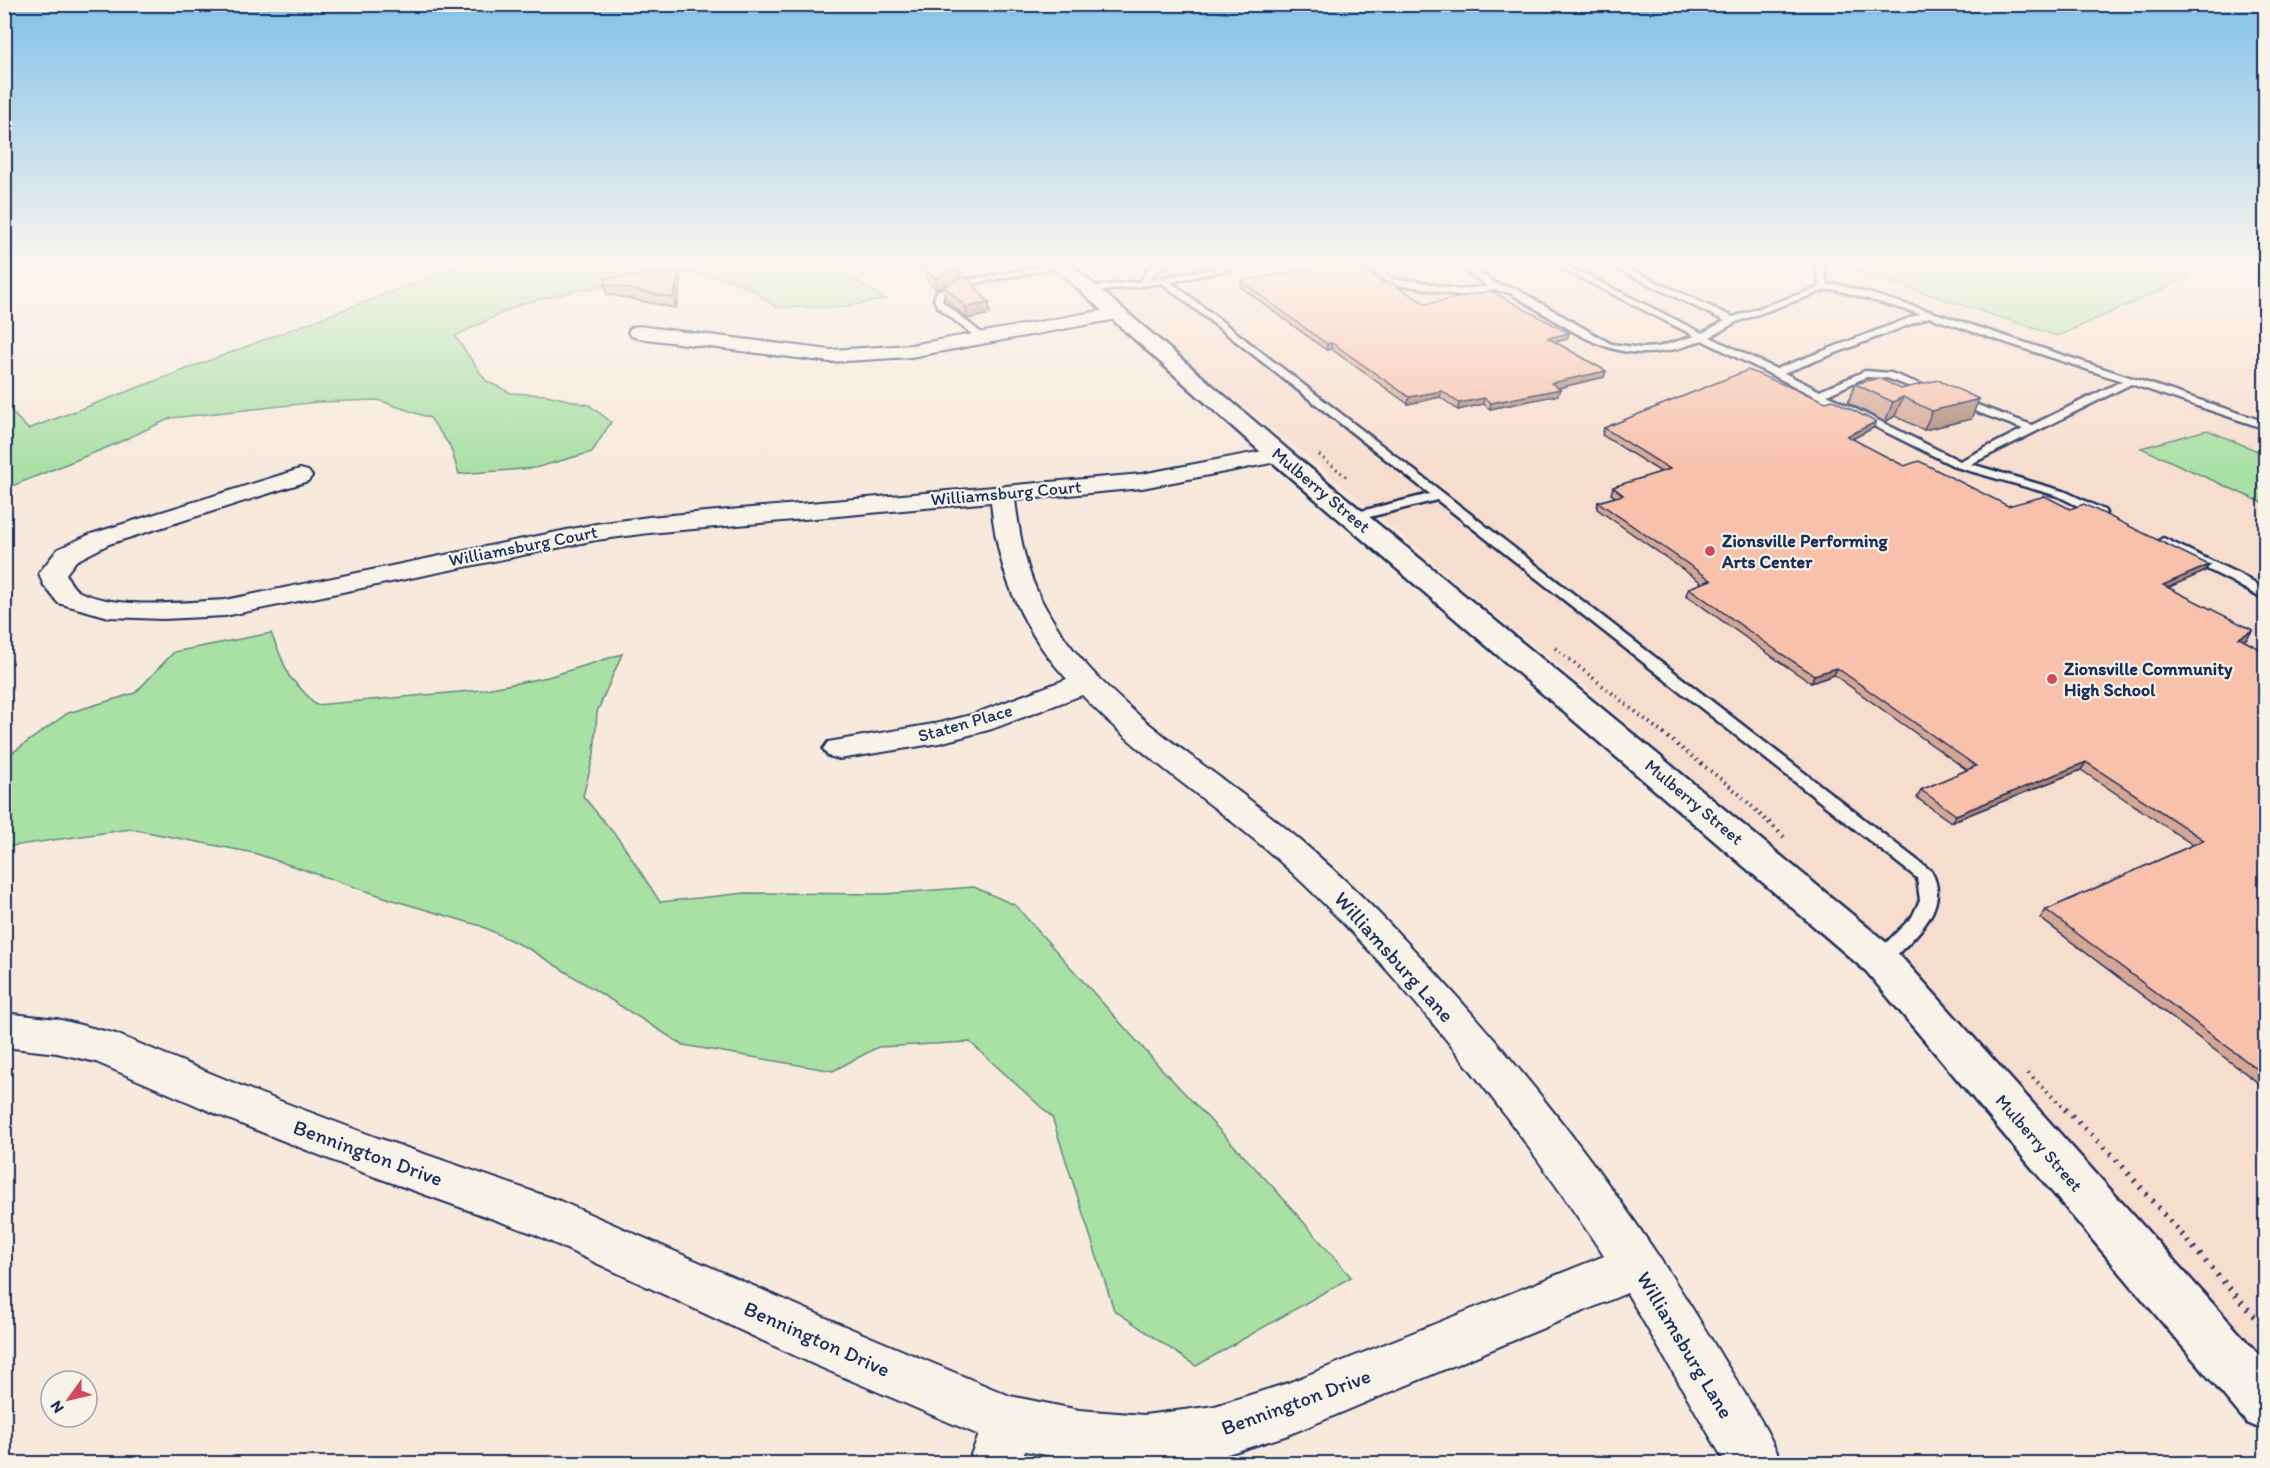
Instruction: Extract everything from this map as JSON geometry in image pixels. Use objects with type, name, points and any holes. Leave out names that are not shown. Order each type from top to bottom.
[{"type":"street","points":[[643,333],[830,356],[911,351],[1013,333]]},
{"type":"street","name":"Mulberry Street","points":[[1137,333],[1279,455],[1880,960],[2265,1404]]},
{"type":"street","name":"Williamsburg Court","points":[[300,476],[100,539],[67,555],[52,573],[57,584],[68,597],[109,609],[163,611],[225,608],[596,532],[649,525],[1142,481],[1279,455]]},
{"type":"street","name":"Williamsburg Lane","points":[[1002,494],[1005,522],[1024,591],[1045,630],[1064,656],[1112,708],[1276,838],[1378,934],[1505,1084],[1563,1159],[1638,1266],[1756,1464]]},
{"type":"street","name":"Staten Place","points":[[839,749],[939,734],[981,722],[1088,682]]},
{"type":"street","name":"Bennington Drive","points":[[4,1030],[57,1036],[102,1046],[236,1103],[375,1157],[543,1216],[831,1347],[1002,1443],[1079,1436],[1144,1441],[1215,1432],[1288,1409],[1638,1266]]},
{"type":"lane","points":[[975,333],[982,338]]},
{"type":"lane","points":[[1231,333],[1925,875],[1929,900],[1919,921],[1880,960]]},
{"type":"lane","points":[[1585,333],[1608,346],[1625,351],[1656,352],[1672,349],[1713,333]]},
{"type":"lane","points":[[1693,333],[1960,465],[2062,494],[2113,519]]},
{"type":"lane","points":[[1774,373],[1794,368],[1883,333]]},
{"type":"lane","points":[[1985,333],[2265,426]]},
{"type":"lane","points":[[1819,395],[1865,374],[1887,375],[2032,429]]},
{"type":"lane","points":[[1960,465],[2130,381]]},
{"type":"lane","points":[[1353,517],[1441,495]]},
{"type":"lane","points":[[2153,538],[2238,579],[2265,597]]},
{"type":"shaded area","name":"Zionsville Community High School","points":[[1153,333],[2265,333],[2265,1372],[2005,1073],[1813,883],[1593,694],[1316,463]]},
{"type":"green space","points":[[284,333],[462,333],[455,336],[486,381],[511,393],[547,395],[589,405],[611,422],[592,452],[535,468],[459,474],[450,446],[430,418],[378,400],[318,402],[171,418],[113,445],[5,489],[4,404],[28,429]]},
{"type":"green space","points":[[2047,333],[2066,333],[2058,336]]},
{"type":"green space","points":[[2207,430],[2265,454],[2265,504],[2141,448]]},
{"type":"green space","points":[[271,633],[289,676],[316,705],[481,690],[548,677],[622,654],[597,712],[594,754],[583,796],[621,842],[660,902],[746,893],[884,894],[974,887],[1015,905],[1159,1066],[1274,1188],[1351,1277],[1196,1366],[1114,1310],[1052,1117],[970,1042],[878,1047],[833,1071],[683,1045],[531,950],[481,926],[396,901],[254,853],[131,829],[5,847],[5,758],[68,713],[135,693],[174,652]]},
{"type":"building","points":[[1311,333],[1568,333],[1548,338],[1606,371],[1551,383],[1560,389],[1491,403],[1484,398],[1459,403],[1442,391],[1409,397],[1332,343],[1327,344]]},
{"type":"building","name":"Zionsville Community High School","points":[[1748,370],[1826,402],[1833,400],[1876,422],[1847,436],[1904,466],[1919,461],[2008,506],[2045,496],[2070,509],[2084,504],[2209,565],[2163,585],[2253,630],[2239,638],[2265,652],[2265,1075],[2046,910],[2204,840],[2086,762],[1956,815],[1921,790],[1976,766],[1837,668],[1814,675],[1780,653],[1689,588],[1711,580],[1598,502],[1623,495],[1613,487],[1670,469],[1604,428]]},
{"type":"building","points":[[1879,378],[1901,389],[1938,380],[1979,399],[1932,411],[1903,397],[1893,402],[1855,384]]},
{"type":"place","name":"Zionsville Performing Arts Center","points":[[1710,551]]},
{"type":"place","name":"Zionsville Community High School","points":[[2052,679]]}]
